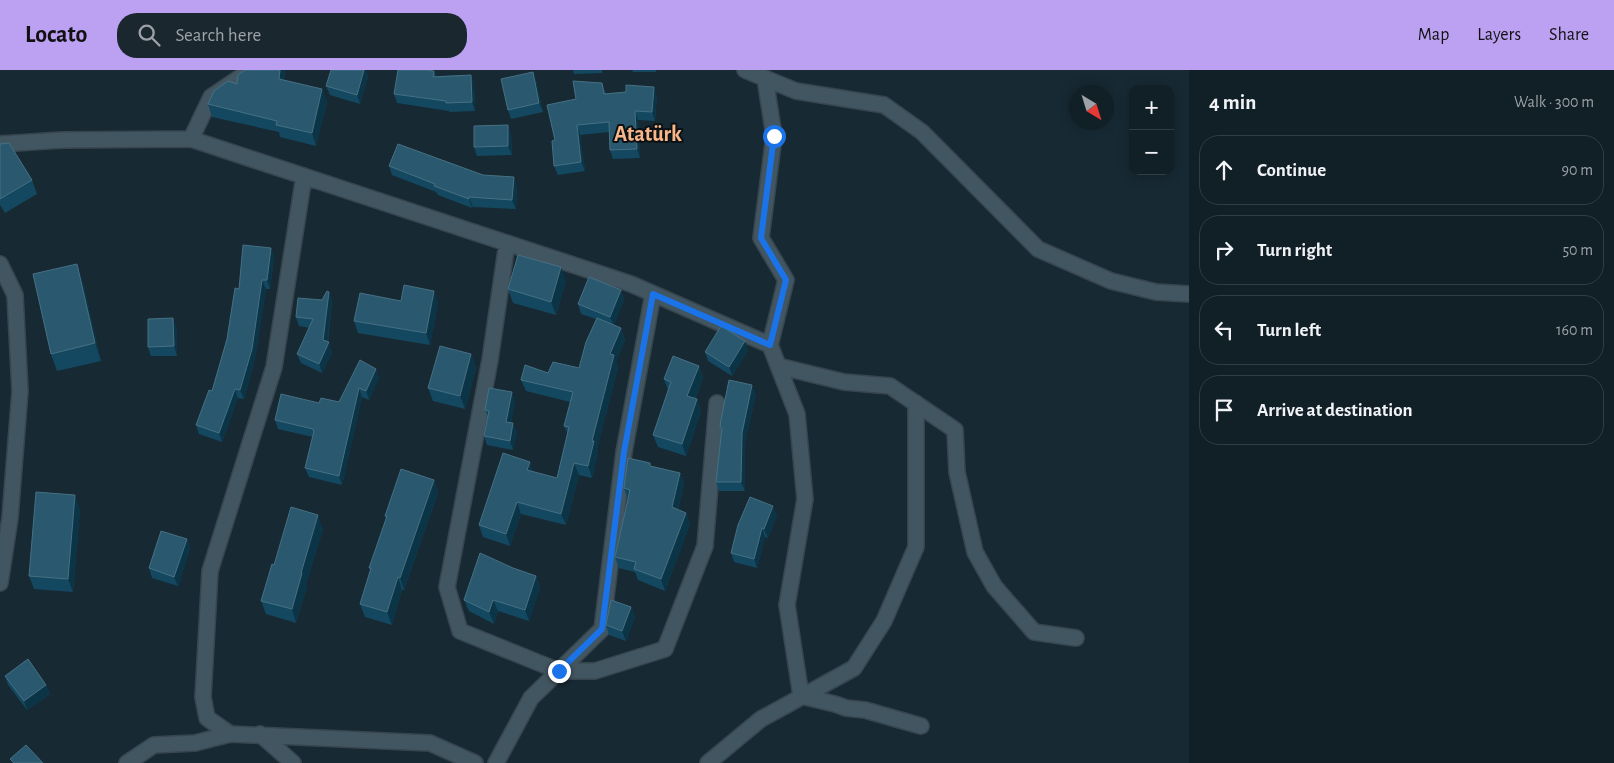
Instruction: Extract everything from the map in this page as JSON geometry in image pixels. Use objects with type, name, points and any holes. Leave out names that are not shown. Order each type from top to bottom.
[{"type":"street","points":[[191,139],[211,97],[251,70]]},
{"type":"street","points":[[745,70],[796,91],[884,105],[922,132],[1038,249],[1111,281],[1156,292],[1189,294]]},
{"type":"street","points":[[765,78],[774,136],[761,238],[786,280],[770,345],[797,414],[805,499],[787,605],[801,696]]},
{"type":"street","points":[[0,144],[62,140],[191,139],[632,284],[770,345]]},
{"type":"street","points":[[230,734],[207,718],[203,697],[210,571],[274,367],[304,176]]},
{"type":"street","points":[[507,243],[490,360],[447,587],[460,631],[559,671],[595,671],[665,649],[705,546],[717,403]]},
{"type":"street","points":[[0,264],[15,295],[20,391],[10,518],[0,583]]},
{"type":"street","points":[[496,763],[531,698],[602,629],[624,452],[653,294]]},
{"type":"street","points":[[778,366],[844,382],[890,386],[955,430],[957,472],[975,552],[994,586],[1034,632],[1076,638]]},
{"type":"street","points":[[708,763],[760,719],[854,668],[884,621],[916,547],[916,403]]},
{"type":"street","points":[[801,696],[846,708],[866,710],[921,726]]},
{"type":"street","points":[[127,763],[154,745],[195,743],[230,734],[430,743],[475,763]]},
{"type":"street","points":[[260,734],[293,763]]},
{"type":"building","points":[[245,70],[280,70],[279,79],[322,89],[312,133],[276,125],[277,121],[208,104],[214,91],[228,81],[237,84],[238,75]]},
{"type":"building","points":[[331,70],[364,70],[357,95],[326,86]]},
{"type":"building","points":[[398,70],[434,71],[433,77],[471,75],[472,102],[446,103],[446,101],[394,94]]},
{"type":"building","points":[[533,72],[539,103],[508,110],[501,79]]},
{"type":"building","points":[[573,81],[602,83],[604,94],[626,92],[626,85],[654,87],[652,112],[635,111],[637,149],[610,150],[609,122],[577,125],[581,162],[554,166],[552,141],[555,140],[547,105],[576,99]]},
{"type":"building","points":[[508,125],[508,146],[474,147],[474,126]]},
{"type":"building","points":[[9,143],[32,180],[0,199],[0,144]]},
{"type":"building","points":[[398,144],[483,175],[514,177],[512,200],[469,197],[469,199],[389,166]]},
{"type":"building","points":[[243,245],[271,248],[267,280],[262,280],[252,349],[240,390],[235,389],[219,433],[196,425],[209,390],[212,391],[227,339],[235,288],[239,289]]},
{"type":"building","points":[[518,255],[561,267],[551,302],[508,289]]},
{"type":"building","points":[[77,264],[95,343],[51,354],[33,274]]},
{"type":"building","points":[[589,277],[621,290],[610,317],[578,304]]},
{"type":"building","points":[[404,285],[434,291],[426,333],[354,321],[360,293],[401,301]]},
{"type":"building","points":[[327,291],[329,292],[323,340],[329,342],[319,364],[297,354],[313,319],[296,317],[298,298],[322,300]]},
{"type":"building","points":[[173,318],[174,346],[148,347],[148,319]]},
{"type":"building","points":[[597,318],[621,328],[610,354],[614,355],[592,441],[594,441],[588,466],[574,463],[561,514],[517,502],[506,534],[479,525],[503,453],[530,462],[527,470],[557,478],[569,427],[564,426],[573,392],[521,380],[525,365],[548,373],[553,362],[579,368],[586,342]]},
{"type":"building","points":[[721,326],[745,341],[729,367],[705,352]]},
{"type":"building","points":[[440,346],[471,354],[460,396],[428,388]]},
{"type":"building","points":[[673,356],[699,366],[687,396],[697,399],[682,444],[653,435],[671,382],[664,379]]},
{"type":"building","points":[[360,360],[376,369],[366,391],[359,388],[339,476],[305,468],[314,431],[313,429],[275,420],[281,394],[319,403],[321,398],[339,402]]},
{"type":"building","points":[[729,380],[752,385],[742,433],[741,482],[716,482],[722,428],[720,427]]},
{"type":"building","points":[[489,388],[512,392],[506,422],[513,423],[510,441],[484,436],[489,411],[485,410]]},
{"type":"building","points":[[628,458],[650,463],[650,466],[680,473],[672,507],[686,513],[661,579],[634,569],[636,562],[615,557],[630,490],[624,488]]},
{"type":"building","points":[[401,469],[434,480],[387,612],[360,604],[371,568],[369,568]]},
{"type":"building","points":[[36,492],[75,495],[68,579],[29,576]]},
{"type":"building","points":[[750,497],[773,506],[764,529],[762,528],[754,559],[731,553],[738,525]]},
{"type":"building","points":[[291,507],[318,515],[292,609],[261,601]]},
{"type":"building","points":[[161,531],[187,539],[174,577],[149,568]]},
{"type":"building","points":[[480,553],[536,576],[525,610],[493,600],[489,612],[464,600]]},
{"type":"building","points":[[611,600],[631,607],[622,631],[606,625]]},
{"type":"building","points":[[28,659],[46,685],[24,701],[5,676]]},
{"type":"building","points":[[26,745],[43,763],[14,763],[10,759]]},
{"type":"district","name":"Atatürk","points":[[648,134]]},
{"type":"route","points":[[559,671],[602,629],[624,452],[653,294],[770,345],[786,280],[761,238],[774,136]]}]
